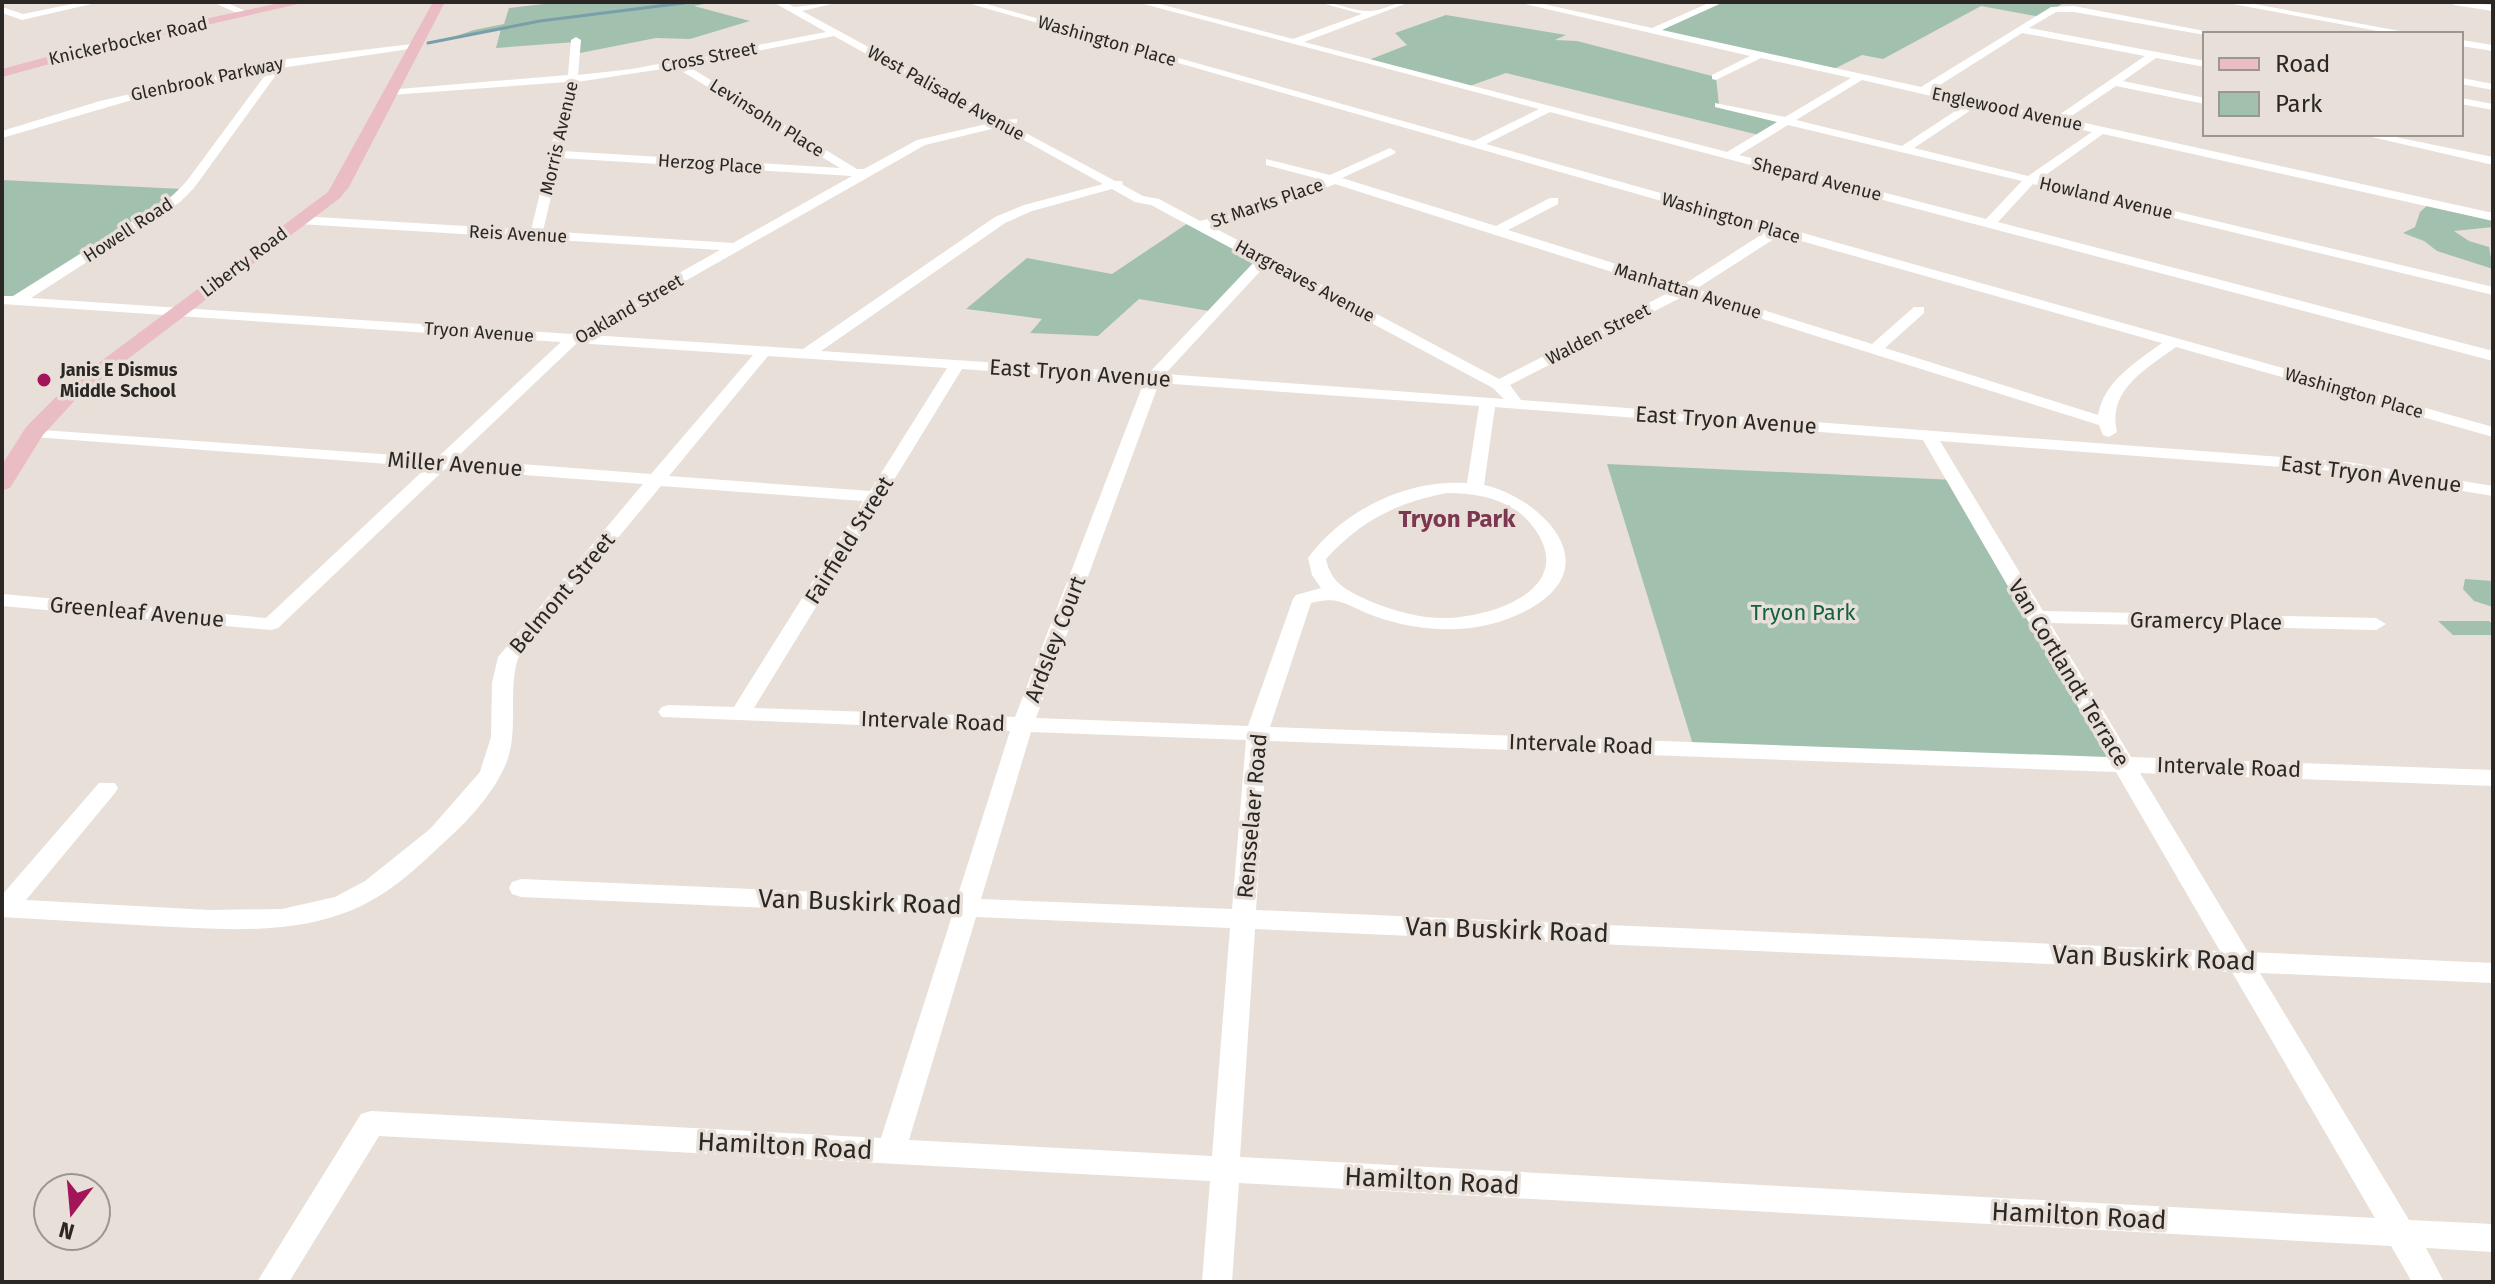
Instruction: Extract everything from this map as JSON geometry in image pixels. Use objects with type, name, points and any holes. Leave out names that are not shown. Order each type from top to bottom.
[{"type":"main road","name":"Knickerbocker Road","points":[[2,73],[90,48],[301,2]]},
{"type":"main road","name":"Liberty Road","points":[[2,483],[34,432],[81,384],[341,187],[439,2]]},
{"type":"street","points":[[2,10],[22,17],[95,2]]},
{"type":"street","points":[[217,2],[247,14]]},
{"type":"street","name":"West Palisade Avenue","points":[[778,2],[796,7],[1119,183]]},
{"type":"street","points":[[796,7],[835,2]]},
{"type":"street","name":"Washington Place","points":[[969,2],[2493,432]]},
{"type":"street","name":"Shepard Avenue","points":[[1141,2],[2493,356]]},
{"type":"street","points":[[1323,2],[1372,14]]},
{"type":"street","points":[[1293,42],[1405,2]]},
{"type":"street","name":"Englewood Avenue","points":[[1521,2],[2493,217]]},
{"type":"street","points":[[1546,7],[1560,2]]},
{"type":"street","points":[[1653,31],[1719,2]]},
{"type":"street","points":[[2227,2],[2400,32]]},
{"type":"street","points":[[2454,2],[2493,8]]},
{"type":"street","points":[[1922,91],[2054,9],[2067,8],[2204,32]]},
{"type":"street","points":[[2022,30],[2203,64]]},
{"type":"street","name":"Cross Street","points":[[391,92],[573,79],[678,64],[840,32]]},
{"type":"street","name":"Morris Avenue","points":[[536,235],[573,79],[576,40]]},
{"type":"street","points":[[2463,43],[2493,48]]},
{"type":"street","name":"Glenbrook Parkway","points":[[2,135],[149,91],[279,63],[416,45]]},
{"type":"street","points":[[1716,77],[1759,55]]},
{"type":"street","points":[[2059,120],[2153,55]]},
{"type":"street","name":"Howell Road","points":[[9,300],[176,199],[190,185],[279,63]]},
{"type":"street","name":"Levinsohn Place","points":[[678,64],[861,173]]},
{"type":"street","points":[[1729,156],[1860,77]]},
{"type":"street","points":[[2463,81],[2493,87]]},
{"type":"street","points":[[2114,82],[2203,101]]},
{"type":"street","points":[[2463,101],[2493,107]]},
{"type":"street","points":[[1905,149],[1974,103]]},
{"type":"street","name":"Howland Avenue","points":[[1719,105],[2493,291]]},
{"type":"street","points":[[1473,146],[1548,109]]},
{"type":"street","name":"Oakland Street","points":[[271,624],[574,338],[861,173],[921,142],[1007,122]]},
{"type":"street","points":[[1989,224],[2030,180],[2102,130]]},
{"type":"street","points":[[2374,136],[2493,161]]},
{"type":"street","name":"St Marks Place","points":[[1200,225],[1246,214],[1390,152]]},
{"type":"street","name":"Herzog Place","points":[[555,154],[861,173]]},
{"type":"street","name":"Manhattan Avenue","points":[[1270,162],[1333,179],[2105,422]]},
{"type":"street","points":[[806,354],[1000,220],[1028,208],[1119,183]]},
{"type":"street","name":"Hargreaves Avenue","points":[[1119,183],[1139,199],[1155,202],[1200,225],[1499,385],[1508,391],[1516,405]]},
{"type":"street","points":[[1497,231],[1554,201]]},
{"type":"street","name":"Reis Avenue","points":[[300,220],[737,247]]},
{"type":"street","name":"Walden Street","points":[[1499,385],[1684,290],[1777,231]]},
{"type":"street","name":"Ardsley Court","points":[[891,1152],[1023,724],[1153,378],[1264,259]]},
{"type":"street","name":"Tryon Avenue","points":[[9,300],[957,365]]},
{"type":"street","points":[[1875,349],[1919,310]]},
{"type":"street","points":[[2117,450],[2105,422],[2110,397],[2120,385],[2173,342]]},
{"type":"street","name":"Belmont Street","points":[[4,908],[260,923],[320,912],[383,884],[406,867],[481,788],[502,745],[501,672],[508,657],[764,351]]},
{"type":"street","points":[[1453,360],[1467,382],[1465,394],[1458,400]]},
{"type":"street","name":"East Tryon Avenue","points":[[957,365],[2347,467],[2493,491]]},
{"type":"street","name":"Fairfield Street","points":[[740,714],[957,365]]},
{"type":"street","points":[[1475,488],[1488,402]]},
{"type":"street","name":"Miller Avenue","points":[[34,432],[876,497]]},
{"type":"street","name":"Van Cortlandt Terrace","points":[[1929,436],[2429,1282]]},
{"type":"street","points":[[1447,488],[1475,488],[1518,502],[1545,529],[1557,559],[1547,586],[1534,599],[1494,618],[1449,624],[1401,619],[1333,591],[1318,575],[1317,558],[1344,528],[1396,498],[1447,488]]},
{"type":"street","name":"Rensselaer Road","points":[[1217,1282],[1257,732],[1303,599],[1333,591]]},
{"type":"street","name":"Greenleaf Avenue","points":[[2,600],[271,624]]},
{"type":"street","name":"Gramercy Place","points":[[2036,617],[2376,624]]},
{"type":"street","name":"Intervale Road","points":[[669,712],[2493,778]]},
{"type":"street","points":[[4,908],[107,788]]},
{"type":"street","name":"Van Buskirk Road","points":[[521,888],[2493,973]]},
{"type":"street","name":"Hamilton Road","points":[[272,1282],[371,1123],[2493,1238]]},
{"type":"green space","points":[[561,2],[714,2],[694,6],[750,21],[690,39],[656,38],[575,54],[576,42],[496,48],[501,29],[438,42],[504,24],[509,8]]},
{"type":"green space","points":[[1719,2],[2065,2],[2041,17],[1981,6],[1883,59],[1862,55],[1830,71],[1653,31]]},
{"type":"green space","points":[[1446,15],[1566,35],[1555,40],[1577,41],[1716,77],[1719,105],[1789,121],[1763,136],[1506,73],[1467,87],[1366,61],[1407,45],[1395,33]]},
{"type":"green space","points":[[2,180],[182,189],[16,302],[2,301]]},
{"type":"green space","points":[[2430,203],[2493,217],[2493,227],[2454,231],[2469,241],[2489,247],[2493,269],[2437,251],[2424,241],[2403,233],[2415,227],[2420,212]]},
{"type":"green space","points":[[1191,221],[1264,259],[1215,312],[1139,299],[1098,336],[1030,333],[1042,319],[966,309],[1027,258],[1112,274]]},
{"type":"green space","name":"Tryon Park","points":[[1607,464],[1955,480],[2122,763],[1694,748]]},
{"type":"green space","points":[[2465,579],[2493,581],[2493,607],[2474,601],[2463,589]]},
{"type":"green space","points":[[2438,621],[2489,621],[2493,625],[2493,635],[2453,635]]},
{"type":"waterway","points":[[428,43],[540,21],[691,2]]},
{"type":"place","name":"Janis E Dismus Middle School","points":[[44,380]]},
{"type":"district","name":"Tryon Park","points":[[1457,519]]}]
